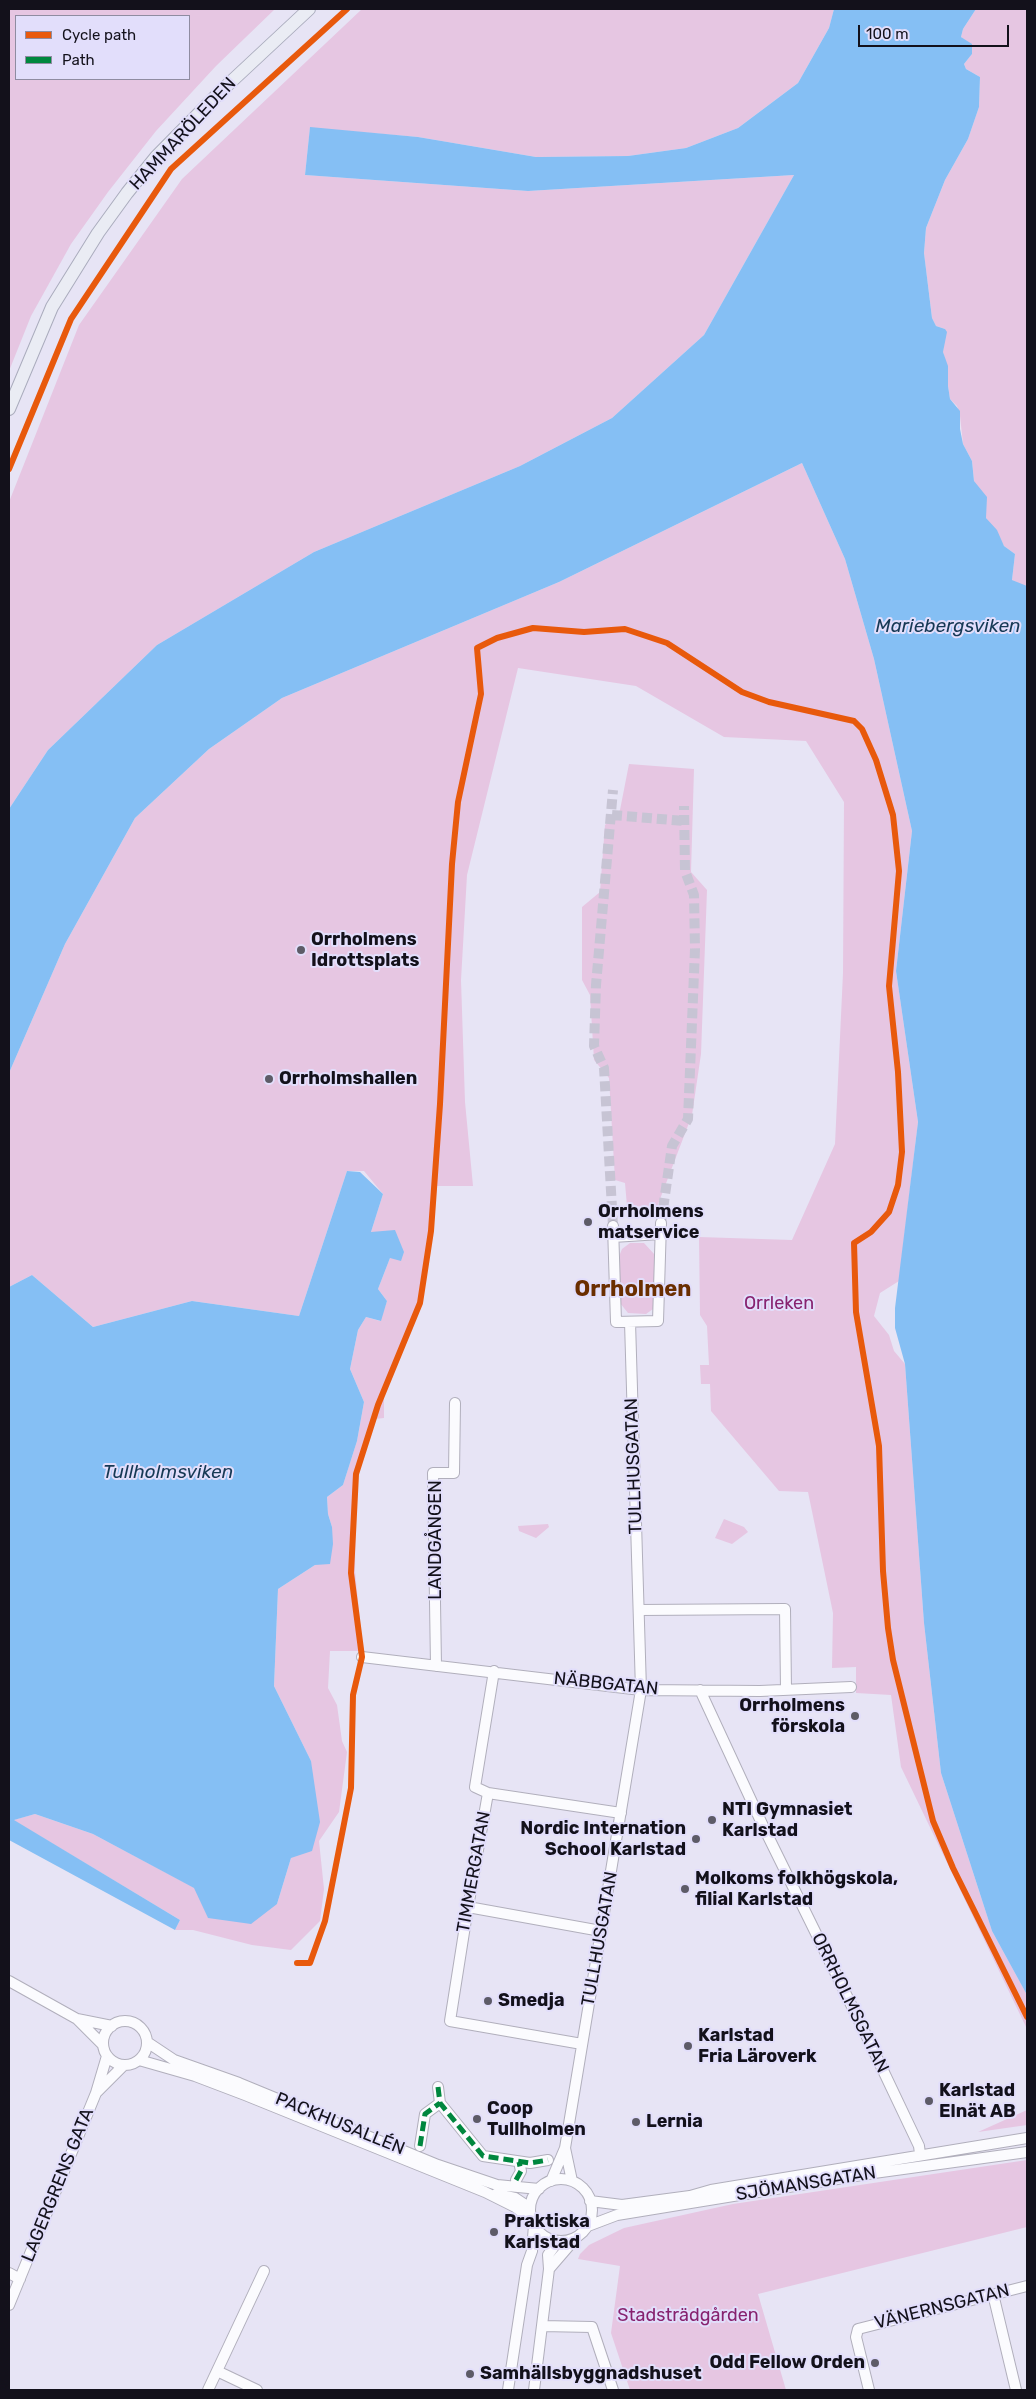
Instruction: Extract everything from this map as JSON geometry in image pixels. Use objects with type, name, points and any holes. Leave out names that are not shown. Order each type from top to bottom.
[{"type":"main road","name":"HAMMARÖLEDEN","points":[[9,409],[52,307],[98,233],[127,193],[175,138],[309,9]]},
{"type":"street","points":[[613,1226],[616,1322],[658,1321],[661,1223]]},
{"type":"street","points":[[613,1237],[660,1234]]},
{"type":"street","name":"TULLHUSGATAN","points":[[551,2181],[564,2148],[641,1690],[630,1322]]},
{"type":"street","name":"LANDGÅNGEN","points":[[436,1666],[436,1581],[432,1473],[454,1473],[455,1403]]},
{"type":"street","points":[[639,1610],[785,1609],[786,1690]]},
{"type":"street","name":"NÄBBGATAN","points":[[362,1657],[494,1671],[641,1690],[786,1690],[851,1687]]},
{"type":"street","name":"TIMMERGATAN","points":[[494,1671],[475,1786],[488,1793],[450,2021],[582,2044]]},
{"type":"street","name":"ORRHOLMSGATAN","points":[[700,1690],[764,1828],[867,2036],[919,2146],[920,2154]]},
{"type":"street","points":[[488,1793],[621,1813]]},
{"type":"street","points":[[468,1907],[601,1931]]},
{"type":"street","points":[[9,1981],[77,2019],[103,2045],[107,2056],[118,2064],[124,2065],[139,2060],[144,2055],[147,2042],[143,2030],[133,2023],[122,2022],[112,2026],[105,2035],[103,2045]]},
{"type":"street","points":[[77,2019],[112,2026]]},
{"type":"street","name":"PACKHUSALLÉN","points":[[147,2042],[174,2060],[239,2083],[438,2165],[488,2183],[507,2187],[539,2189]]},
{"type":"street","name":"LAGERGRENS GATA","points":[[9,2305],[96,2092],[107,2056]]},
{"type":"street","name":"PACKHUSALLÉN","points":[[139,2060],[195,2076],[238,2092],[485,2192],[515,2207],[532,2222]]},
{"type":"street","name":"LAGERGRENS GATA","points":[[96,2092],[124,2065]]},
{"type":"street","points":[[438,2088],[440,2103],[483,2156],[519,2162],[538,2163],[548,2160]]},
{"type":"street","points":[[420,2146],[425,2114],[440,2103]]},
{"type":"street","name":"SJÖMANSGATAN","points":[[588,2197],[622,2205],[638,2203],[690,2196],[711,2190],[920,2154],[1027,2138]]},
{"type":"street","name":"TULLHUSGATAN","points":[[564,2148],[572,2181]]},
{"type":"street","name":"SJÖMANSGATAN","points":[[588,2226],[608,2217],[874,2173],[1027,2152]]},
{"type":"street","points":[[516,2180],[521,2171],[519,2162]]},
{"type":"street","points":[[508,2390],[527,2265],[532,2251],[530,2208],[535,2194],[551,2181],[572,2181],[588,2197],[591,2218],[588,2226],[549,2269]]},
{"type":"street","name":"PACKHUSALLÉN","points":[[485,2192],[515,2198],[530,2208]]},
{"type":"street","points":[[532,2222],[544,2236],[558,2241],[567,2241],[576,2237]]},
{"type":"street","points":[[534,2390],[549,2269],[548,2255],[558,2241]]},
{"type":"street","points":[[208,2390],[264,2271]]},
{"type":"street","points":[[9,2273],[20,2279]]},
{"type":"street","name":"VÄNERNSGATAN","points":[[870,2390],[856,2339],[857,2330],[865,2326],[1027,2286]]},
{"type":"street","points":[[993,2294],[1016,2390]]},
{"type":"street","points":[[542,2326],[592,2327],[613,2390]]},
{"type":"street","points":[[217,2371],[257,2390]]},
{"type":"green space","points":[[9,9],[275,9],[216,66],[156,131],[108,192],[71,244],[31,316],[9,371]]},
{"type":"green space","points":[[362,9],[834,9],[829,28],[798,83],[738,128],[686,148],[628,156],[536,157],[418,137],[310,128],[305,175],[528,191],[794,175],[704,335],[612,418],[520,466],[314,552],[157,645],[48,750],[9,809],[9,502],[79,325],[182,179]]},
{"type":"green space","points":[[976,9],[1027,9],[1027,586],[1012,580],[1015,554],[1004,546],[986,518],[974,481],[972,461],[963,444],[960,416],[957,406],[950,399],[947,367],[943,352],[945,329],[936,326],[932,318],[924,253],[926,228],[945,180],[968,139],[979,107],[980,77],[966,69],[964,64],[972,54],[972,45],[961,37],[963,29]]},
{"type":"green space","name":"Orrleken","points":[[802,463],[845,559],[874,659],[912,831],[896,971],[918,1122],[899,1281],[880,1293],[874,1316],[889,1335],[894,1351],[905,1364],[924,1623],[941,1773],[992,1931],[1027,1995],[1027,2029],[901,1767],[891,1695],[856,1693],[856,1667],[832,1668],[833,1613],[808,1492],[779,1491],[711,1411],[710,1384],[701,1384],[700,1365],[709,1365],[707,1326],[700,1315],[699,1237],[792,1240],[835,1144],[843,973],[844,802],[806,741],[724,737],[636,686],[518,668],[467,875],[461,980],[465,1102],[473,1186],[437,1186],[433,1231],[421,1305],[384,1393],[384,1418],[375,1419],[366,1440],[356,1483],[355,1571],[363,1651],[330,1651],[328,1688],[337,1705],[342,1741],[347,1752],[339,1812],[319,1841],[324,1889],[320,1921],[291,1950],[252,1945],[193,1930],[175,1930],[180,1920],[13,1820],[35,1814],[93,1834],[195,1888],[208,1917],[277,1904],[291,1858],[311,1761],[274,1686],[278,1589],[315,1565],[332,1527],[328,1514],[327,1497],[343,1485],[357,1441],[364,1402],[350,1369],[358,1330],[366,1317],[380,1321],[387,1301],[378,1289],[390,1258],[371,1232],[383,1194],[364,1171],[347,1171],[299,1316],[192,1301],[93,1327],[32,1275],[9,1287],[9,1073],[65,944],[135,818],[209,749],[282,698],[559,582]]},
{"type":"green space","points":[[629,764],[694,769],[691,872],[707,890],[701,1054],[692,1115],[657,1207],[627,1206],[625,1183],[615,1180],[609,1078],[594,1060],[590,995],[582,980],[582,907],[600,892],[605,825],[620,810]]},
{"type":"green space","points":[[630,1243],[644,1243],[655,1255],[655,1304],[653,1309],[646,1314],[628,1313],[620,1303],[620,1254],[622,1249]]},
{"type":"green space","points":[[724,1519],[744,1527],[748,1532],[732,1544],[715,1538]]},
{"type":"green space","points":[[548,1524],[549,1527],[536,1538],[519,1531],[518,1526]]},
{"type":"green space","points":[[1027,2110],[1027,2125],[978,2132]]},
{"type":"green space","name":"Stadsträdgården","points":[[1027,2160],[1027,2227],[758,2294],[786,2390],[630,2390],[611,2333],[620,2266],[578,2259],[580,2254],[589,2245],[624,2228],[733,2204]]},
{"type":"water","name":"Mariebergsviken","points":[[834,9],[976,9],[963,29],[961,37],[972,44],[972,54],[964,64],[966,69],[980,77],[979,107],[968,139],[945,180],[926,228],[924,253],[932,318],[936,326],[945,329],[947,332],[943,352],[948,366],[950,399],[960,411],[960,429],[963,444],[972,461],[974,481],[987,497],[986,518],[997,530],[1004,546],[1015,554],[1012,580],[1027,586],[1027,1995],[992,1931],[941,1773],[924,1623],[905,1364],[895,1328],[895,1308],[918,1122],[896,971],[912,831],[874,659],[845,559],[802,463],[559,582],[282,698],[209,749],[135,818],[65,944],[9,1073],[9,809],[48,750],[157,645],[314,552],[520,466],[612,418],[704,335],[794,175],[528,191],[305,175],[310,127],[418,137],[536,157],[628,156],[686,148],[738,128],[798,83],[829,28]]},
{"type":"water","name":"Tullholmsviken","points":[[347,1171],[360,1172],[383,1194],[371,1232],[395,1230],[404,1252],[401,1261],[390,1258],[378,1289],[387,1301],[381,1321],[366,1317],[358,1330],[350,1369],[364,1402],[357,1441],[343,1485],[327,1497],[333,1544],[330,1564],[315,1565],[278,1589],[274,1686],[311,1761],[320,1822],[312,1851],[291,1858],[277,1904],[251,1924],[208,1918],[194,1888],[93,1834],[35,1814],[14,1820],[180,1920],[175,1930],[9,1840],[9,1287],[32,1275],[93,1327],[192,1301],[299,1316]]},
{"type":"tunnel","points":[[613,790],[596,985],[594,1046],[604,1068],[613,1226]]},
{"type":"tunnel","points":[[661,1223],[672,1146],[688,1119],[695,949],[694,895],[685,871],[684,806]]},
{"type":"tunnel","points":[[612,815],[684,821]]},
{"type":"marked path","points":[[438,2087],[440,2103],[483,2156],[530,2163],[548,2160]]},
{"type":"marked path","points":[[420,2146],[425,2114],[440,2103]]},
{"type":"marked path","points":[[516,2180],[521,2171],[519,2162]]},
{"type":"cycle path","points":[[9,469],[71,319],[171,169],[347,9]]},
{"type":"cycle path","points":[[297,1963],[310,1963],[325,1921],[351,1788],[353,1695],[362,1657],[351,1573],[356,1474],[378,1405],[420,1303],[431,1231],[440,1104],[452,864],[458,802],[481,694],[477,648],[497,638],[533,628],[584,632],[625,629],[667,643],[742,692],[769,702],[854,721],[862,729],[876,760],[893,815],[899,871],[889,986],[898,1072],[902,1152],[898,1185],[889,1212],[871,1232],[854,1243],[856,1312],[879,1446],[883,1571],[888,1628],[893,1660],[933,1821],[953,1868],[1027,2017]]},
{"type":"place","name":"Orrholmens Idrottsplats","points":[[301,950]]},
{"type":"place","name":"Orrholmshallen","points":[[269,1079]]},
{"type":"place","name":"Orrholmens matservice","points":[[588,1222]]},
{"type":"place","name":"Orrholmens förskola","points":[[855,1716]]},
{"type":"place","name":"NTI Gymnasiet Karlstad","points":[[712,1820]]},
{"type":"place","name":"Nordic Internation School Karlstad","points":[[696,1839]]},
{"type":"place","name":"Molkoms folkhögskola, filial Karlstad","points":[[685,1889]]},
{"type":"place","name":"Smedja","points":[[488,2001]]},
{"type":"place","name":"Karlstad Fria Läroverk","points":[[688,2046]]},
{"type":"place","name":"Karlstad Elnät AB","points":[[929,2101]]},
{"type":"place","name":"Coop Tullholmen","points":[[477,2119]]},
{"type":"place","name":"Lernia","points":[[636,2122]]},
{"type":"place","name":"Praktiska Karlstad","points":[[494,2232]]},
{"type":"place","name":"Odd Fellow Orden","points":[[875,2363]]},
{"type":"place","name":"Samhällsbyggnadshuset","points":[[470,2374]]},
{"type":"district","name":"Orrholmen","points":[[633,1290]]}]
